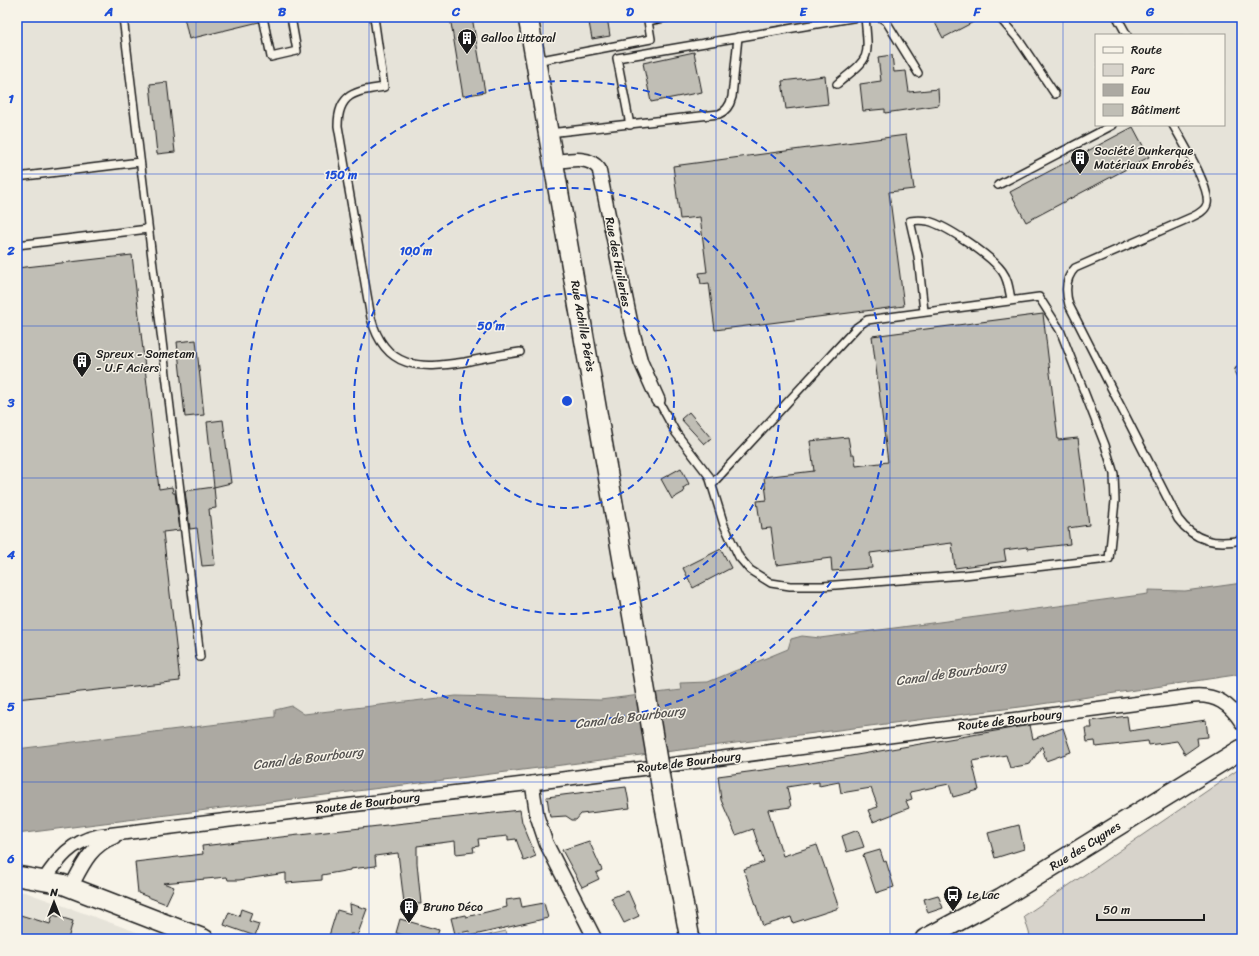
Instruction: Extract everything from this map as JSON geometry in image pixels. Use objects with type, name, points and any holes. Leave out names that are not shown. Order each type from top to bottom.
[{"type":"street","name":"Rue Achille Pérès","points":[[528,17],[664,802]]},
{"type":"street","name":"Rue des Huileries","points":[[554,162],[586,160],[592,162],[599,169],[634,338],[641,362],[658,400]]},
{"type":"street","name":"Route de Bourbourg","points":[[44,880],[59,858],[76,844],[98,836],[532,783],[1193,696],[1209,696],[1223,701],[1242,723]]},
{"type":"street","name":"Rue des Cygnes","points":[[925,939],[992,904],[1242,748]]},
{"type":"street","points":[[532,783],[540,825],[546,843],[595,939]]},
{"type":"street","points":[[664,802],[671,886],[679,939]]},
{"type":"street","points":[[664,802],[690,939]]},
{"type":"street","name":"Route de Bourbourg","points":[[71,887],[82,864],[98,846],[109,839],[125,833]]},
{"type":"street","points":[[17,876],[44,880],[71,887],[94,898],[204,939]]},
{"type":"lane","points":[[123,17],[200,657]]},
{"type":"lane","points":[[263,17],[271,57],[297,51],[291,17]]},
{"type":"lane","points":[[374,17],[384,87],[357,92],[348,96],[340,108],[338,126],[369,310],[375,334],[386,351],[398,359],[414,365],[441,366],[520,352]]},
{"type":"lane","points":[[536,61],[651,39],[648,21],[669,17]]},
{"type":"lane","points":[[630,125],[617,58],[858,17]]},
{"type":"lane","points":[[837,84],[865,59],[868,49],[865,17]]},
{"type":"lane","points":[[880,17],[886,21],[918,73]]},
{"type":"lane","points":[[999,17],[1018,39],[1055,94]]},
{"type":"lane","points":[[1117,17],[1126,34]]},
{"type":"lane","points":[[549,133],[630,125],[719,114],[724,112],[731,103],[738,37]]},
{"type":"lane","points":[[998,185],[1111,126]]},
{"type":"lane","points":[[1175,126],[1206,188],[1208,200],[1204,210],[1192,217],[1075,268],[1068,277],[1066,293],[1069,305],[1178,519],[1188,530],[1208,541],[1225,543],[1242,540]]},
{"type":"lane","points":[[17,177],[140,162]]},
{"type":"lane","points":[[924,311],[918,256],[910,221],[922,220],[935,224],[983,254],[998,266],[1006,277],[1011,299]]},
{"type":"lane","points":[[17,245],[148,229]]},
{"type":"lane","points":[[658,400],[670,424],[701,464],[712,484],[724,525],[739,557],[757,576],[771,583],[780,585],[824,586],[964,575],[1109,559],[1116,492],[1114,474],[1106,445],[1063,337],[1039,296],[874,318],[857,327],[712,484]]},
{"type":"shaded area","points":[[17,17],[1242,17],[1242,583],[1185,591],[1149,590],[1148,594],[820,638],[802,636],[797,637],[789,644],[788,649],[708,682],[680,683],[681,690],[600,700],[456,696],[303,714],[292,706],[275,710],[275,717],[17,749]]},
{"type":"shaded area","points":[[17,891],[25,892],[156,939],[17,939]]},
{"type":"green space","points":[[1242,767],[1242,939],[1031,939],[1024,916]]},
{"type":"green space","points":[[506,931],[508,939],[472,939]]},
{"type":"water","name":"Canal de Bourbourg","points":[[1242,583],[1242,674],[1028,706],[17,834],[17,749],[275,717],[275,710],[292,706],[304,714],[456,696],[600,700],[681,690],[680,683],[708,682],[788,649],[791,639],[802,636],[820,638],[1148,594],[1148,590],[1185,591]]},
{"type":"building","points":[[184,17],[258,17],[259,22],[189,39]]},
{"type":"building","name":"Galloo Littoral","points":[[450,17],[472,17],[485,92],[463,96]]},
{"type":"building","points":[[588,17],[607,17],[610,36],[592,39]]},
{"type":"building","points":[[932,17],[983,17],[943,38]]},
{"type":"building","points":[[694,52],[702,92],[651,102],[643,63]]},
{"type":"building","points":[[892,55],[894,72],[906,71],[909,92],[938,89],[939,105],[885,113],[885,109],[863,111],[860,84],[881,81],[878,57]]},
{"type":"building","points":[[825,76],[828,104],[786,109],[782,81]]},
{"type":"building","points":[[167,82],[175,152],[157,154],[150,84]]},
{"type":"building","name":"Société Dunkerque Matériaux Enrobés","points":[[1133,127],[1149,157],[1026,222],[1010,192]]},
{"type":"building","points":[[906,135],[914,189],[889,192],[904,306],[715,330],[709,283],[701,284],[699,273],[707,272],[700,217],[680,219],[673,166]]},
{"type":"building","name":"Spreux - Sometam - U.F Aciers","points":[[132,255],[159,489],[172,487],[173,493],[175,493],[180,530],[163,532],[180,681],[17,699],[17,268]]},
{"type":"building","points":[[1043,314],[1058,440],[1078,438],[1089,525],[1068,528],[1070,544],[1004,550],[1006,561],[955,568],[952,543],[870,553],[872,568],[832,571],[831,558],[776,565],[771,528],[761,529],[757,501],[767,500],[764,477],[814,471],[810,441],[848,437],[851,454],[854,454],[856,466],[888,462],[872,336]]},
{"type":"building","points":[[196,340],[204,415],[185,417],[177,342]]},
{"type":"building","points":[[689,412],[711,438],[704,444],[681,419]]},
{"type":"building","points":[[223,420],[231,483],[214,487],[207,422]]},
{"type":"building","points":[[681,468],[689,484],[683,488],[684,492],[672,499],[661,479]]},
{"type":"building","points":[[214,487],[216,508],[209,509],[215,565],[202,566],[197,528],[190,529],[185,491]]},
{"type":"building","points":[[721,549],[731,568],[693,588],[683,568]]},
{"type":"building","points":[[1127,716],[1129,731],[1206,720],[1208,737],[1197,738],[1198,745],[1185,754],[1177,741],[1149,745],[1148,741],[1096,747],[1095,741],[1087,742],[1085,728],[1092,728],[1091,721]]},
{"type":"building","points":[[1030,725],[1033,739],[1063,728],[1071,752],[1046,761],[1042,746],[1030,764],[1010,768],[1006,755],[972,761],[979,790],[953,797],[949,784],[910,792],[912,799],[906,801],[909,808],[873,822],[868,810],[878,807],[871,788],[841,793],[839,782],[819,786],[819,782],[787,787],[791,807],[768,810],[783,856],[817,845],[839,908],[793,923],[791,917],[763,926],[744,869],[764,862],[753,829],[736,835],[721,800],[718,776],[793,766]]},
{"type":"building","points":[[626,787],[630,808],[581,814],[576,820],[572,820],[566,816],[550,817],[547,797]]},
{"type":"building","points":[[520,810],[522,822],[536,856],[524,861],[516,839],[508,840],[508,836],[478,839],[479,846],[473,847],[474,852],[456,854],[455,841],[417,846],[421,904],[404,903],[398,853],[375,856],[376,866],[350,869],[322,875],[322,880],[286,883],[286,873],[239,880],[228,880],[227,877],[163,883],[174,887],[166,904],[138,893],[135,862],[203,854],[202,846]]},
{"type":"building","points":[[1019,825],[1024,849],[995,858],[988,833]]},
{"type":"building","points":[[858,830],[864,847],[847,852],[842,836]]},
{"type":"building","points":[[589,841],[602,870],[596,873],[599,879],[582,887],[562,850]]},
{"type":"building","points":[[880,850],[884,862],[886,861],[894,887],[876,893],[863,855]]},
{"type":"building","points":[[628,891],[639,916],[624,923],[611,898]]},
{"type":"building","points":[[938,895],[943,908],[928,913],[924,899]]},
{"type":"building","points":[[520,898],[522,907],[544,903],[548,918],[470,936],[469,931],[455,934],[451,918],[465,915],[466,917],[507,907],[506,900]]},
{"type":"building","points":[[350,904],[367,909],[356,939],[354,939],[353,934],[350,934],[350,939],[328,939],[337,910],[351,914]]},
{"type":"building","points":[[241,909],[252,913],[249,921],[259,924],[255,936],[224,925],[229,912],[239,916]]},
{"type":"building","points":[[17,914],[50,924],[53,915],[73,921],[68,939],[17,939]]},
{"type":"building","name":"Bruno Déco","points":[[400,919],[439,930],[436,939],[405,939],[406,936],[396,933]]},
{"type":"place","name":"Galloo Littoral","points":[[467,55]]},
{"type":"place","name":"Société Dunkerque Matériaux Enrobés","points":[[1080,175]]},
{"type":"place","name":"Spreux - Sometam - U.F Aciers","points":[[82,378]]},
{"type":"place","name":"Le Lac","points":[[953,912]]},
{"type":"place","name":"Bruno Déco","points":[[409,924]]}]
